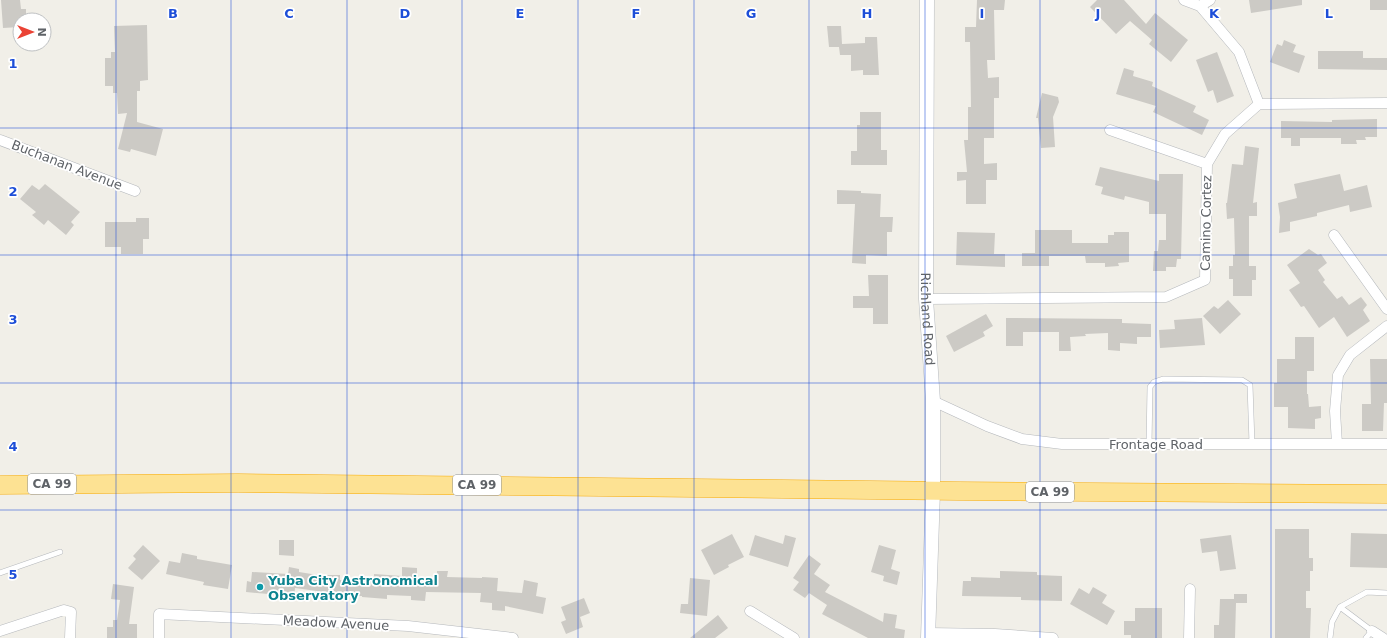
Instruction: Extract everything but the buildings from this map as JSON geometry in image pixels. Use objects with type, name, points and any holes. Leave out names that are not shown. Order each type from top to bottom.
[{"type":"highway","name":"CA 99","points":[[0,485],[246,483],[933,491],[1387,494]]},
{"type":"street","name":"Richland Road","points":[[926,0],[926,299],[933,401],[933,491],[928,635]]},
{"type":"street","points":[[1184,0],[1200,6],[1239,52],[1259,104],[1387,103]]},
{"type":"street","points":[[1200,6],[1210,0]]},
{"type":"street","name":"Camino Cortez","points":[[926,299],[1166,297],[1205,280],[1207,164],[1225,134],[1259,104]]},
{"type":"street","points":[[1110,130],[1207,164]]},
{"type":"street","name":"Buchanan Avenue","points":[[0,140],[135,191]]},
{"type":"street","points":[[1334,235],[1387,309]]},
{"type":"street","points":[[1337,444],[1335,411],[1338,375],[1350,355],[1387,326]]},
{"type":"street","name":"Frontage Road","points":[[933,401],[987,426],[1022,439],[1062,444],[1387,444]]},
{"type":"street","points":[[1189,638],[1190,589]]},
{"type":"street","points":[[0,631],[64,610],[71,612],[70,638]]},
{"type":"street","points":[[750,611],[794,638]]},
{"type":"street","name":"Meadow Avenue","points":[[159,638],[159,614],[408,626],[513,638]]},
{"type":"street","points":[[928,635],[996,634],[1053,638]]},
{"type":"street","points":[[1369,634],[1383,638]]},
{"type":"lane","points":[[1149,444],[1150,387],[1154,382],[1163,379],[1242,380],[1250,385],[1252,444]]},
{"type":"lane","points":[[0,573],[60,552]]},
{"type":"lane","points":[[1330,638],[1332,622],[1340,607],[1367,592],[1387,593]]},
{"type":"lane","points":[[1340,607],[1369,634]]},
{"type":"place","name":"Yuba City Astronomical Observatory","points":[[260,587]]}]
